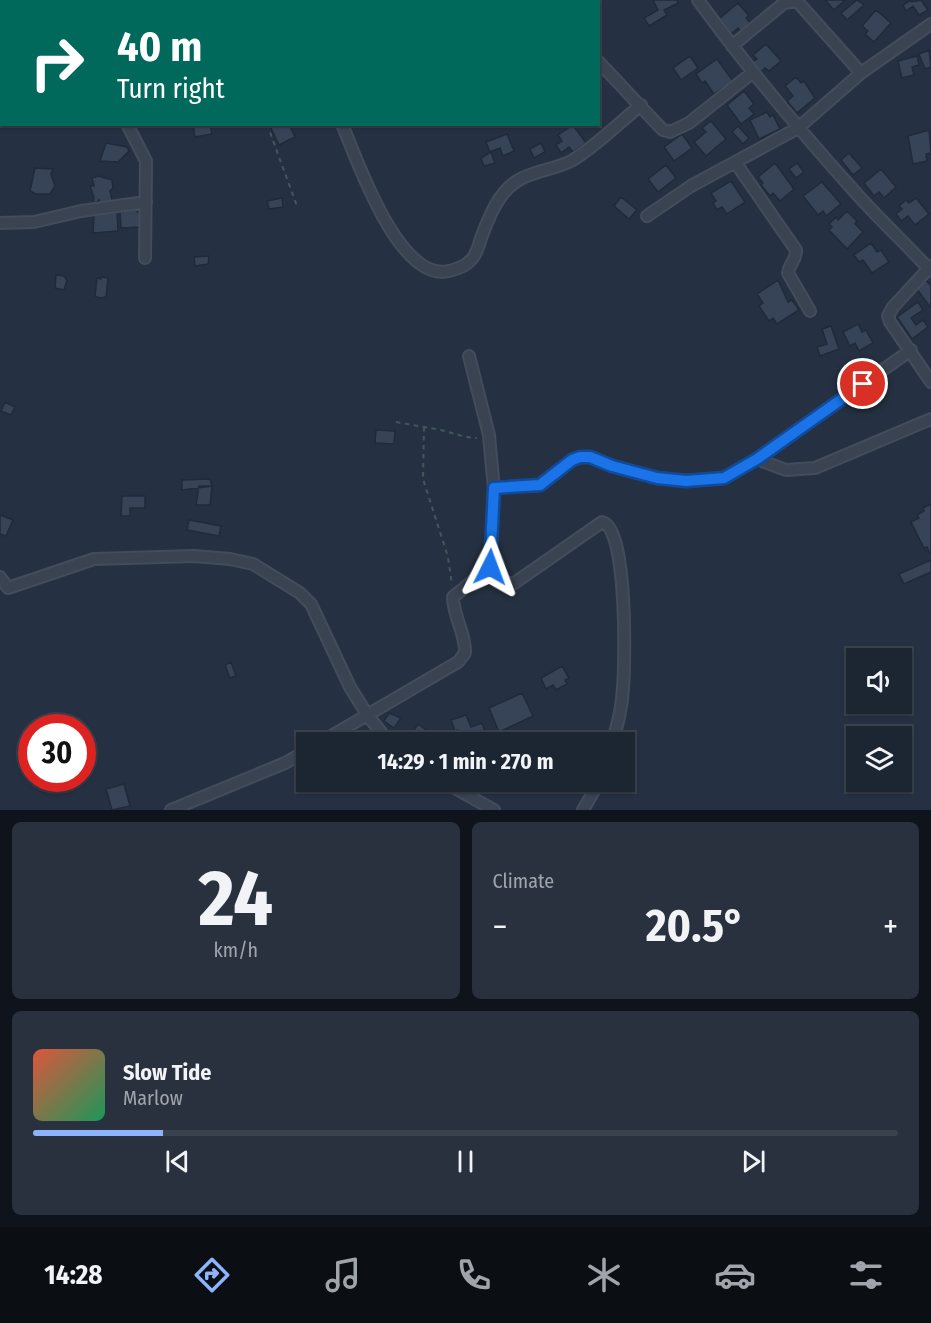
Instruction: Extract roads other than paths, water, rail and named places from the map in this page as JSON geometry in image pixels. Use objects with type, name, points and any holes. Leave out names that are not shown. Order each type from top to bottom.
[{"type":"street","points":[[698,0],[752,73],[798,128],[856,194],[930,268],[893,307],[888,316],[931,382]]},
{"type":"street","points":[[732,46],[784,3],[796,1],[861,74]]},
{"type":"street","points":[[647,216],[691,186],[798,128],[861,74],[931,24]]},
{"type":"street","points":[[600,63],[663,130],[670,132],[689,123],[752,73]]},
{"type":"street","points":[[343,126],[377,209],[396,241],[422,264],[441,273],[458,269],[474,256],[490,216],[501,196],[517,181],[558,167],[573,159],[640,105]]},
{"type":"street","points":[[128,126],[147,161],[146,258]]},
{"type":"street","points":[[735,162],[796,250],[788,273],[810,311]]},
{"type":"street","points":[[0,223],[34,222],[81,211],[146,202]]},
{"type":"street","points":[[494,488],[540,485],[572,460],[580,457],[590,457],[612,466],[657,478],[686,481],[724,478],[757,459],[911,350]]},
{"type":"street","points":[[469,356],[489,435],[494,488],[490,567],[503,582],[513,584],[602,522],[610,527],[618,558],[626,622],[623,688],[614,732]]},
{"type":"street","points":[[757,459],[786,470],[816,468],[931,419]]},
{"type":"street","points":[[0,577],[8,588],[94,559],[124,556],[194,556],[230,559],[253,564],[300,593],[311,604],[332,650],[368,716],[381,732]]},
{"type":"street","points":[[339,732],[462,658],[465,647],[453,605],[453,597],[490,567]]},
{"type":"street","points":[[171,810],[296,757]]},
{"type":"street","points":[[462,792],[494,810]]},
{"type":"street","points":[[583,810],[593,792]]}]
